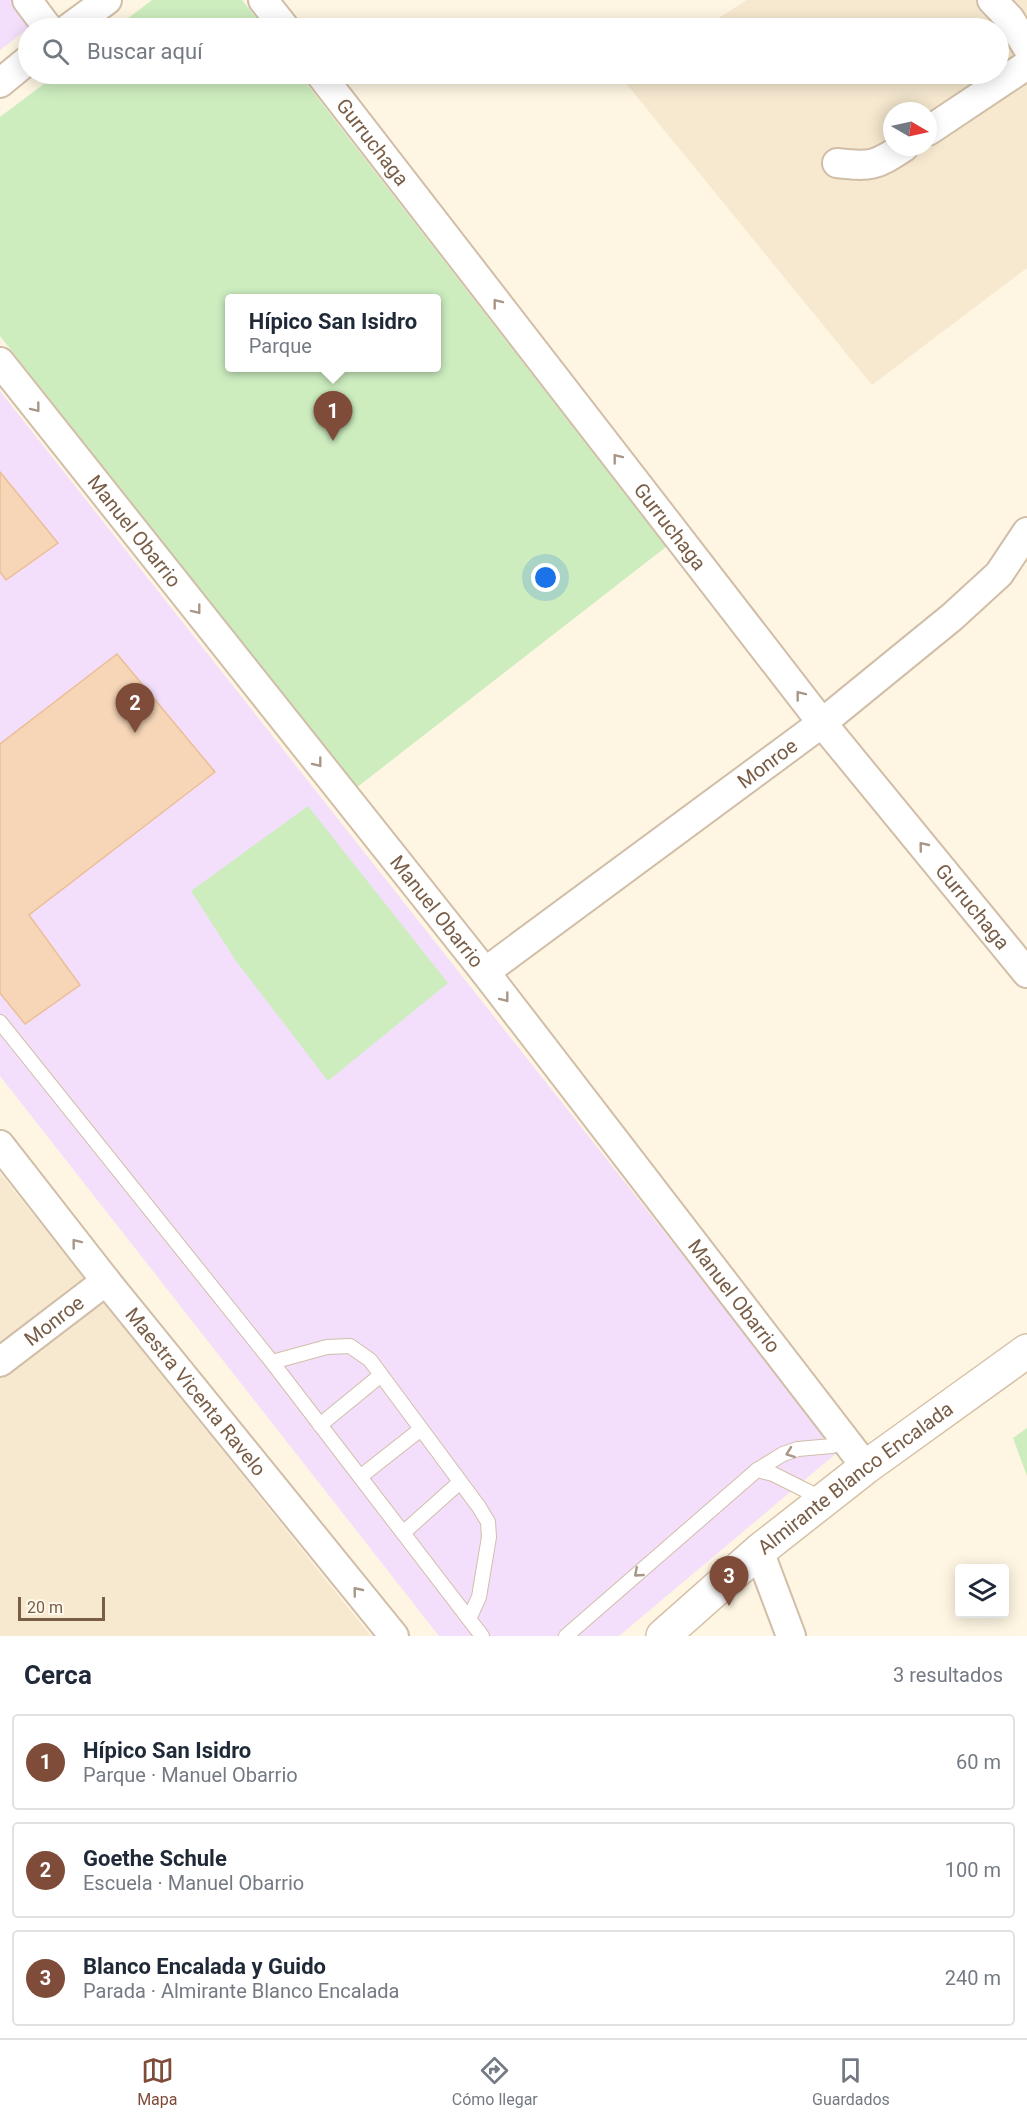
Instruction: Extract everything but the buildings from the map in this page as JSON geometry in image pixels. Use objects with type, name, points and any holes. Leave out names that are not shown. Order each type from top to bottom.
[{"type":"street","points":[[27,0],[40,18]]},
{"type":"street","points":[[83,18],[107,0]]},
{"type":"street","points":[[263,0],[277,18]]},
{"type":"street","points":[[992,0],[1010,19],[1027,47]]},
{"type":"street","points":[[1009,77],[1027,65]]},
{"type":"street","points":[[0,83],[18,68]]},
{"type":"street","name":"Gurruchaga","points":[[328,84],[822,723],[1027,973]]},
{"type":"street","points":[[937,125],[998,84]]},
{"type":"street","points":[[837,163],[866,166],[882,162],[891,156]]},
{"type":"street","name":"Manuel Obarrio","points":[[0,362],[485,972],[866,1467]]},
{"type":"street","name":"Monroe","points":[[485,972],[822,723],[952,617],[999,574],[1027,532]]},
{"type":"street","name":"Maestra Vicenta Ravelo","points":[[0,1145],[106,1281],[394,1636]]},
{"type":"street","name":"Monroe","points":[[0,1362],[106,1281]]},
{"type":"street","name":"Almirante Blanco Encalada","points":[[663,1636],[759,1551],[866,1467],[1027,1351]]},
{"type":"street","points":[[759,1551],[791,1636]]},
{"type":"lane","points":[[0,1022],[272,1362],[482,1636]]},
{"type":"lane","points":[[272,1362],[327,1347],[350,1346],[370,1360],[488,1522],[489,1537],[479,1597],[469,1619]]},
{"type":"lane","points":[[320,1425],[381,1375]]},
{"type":"lane","points":[[360,1477],[421,1429]]},
{"type":"lane","points":[[566,1636],[757,1470],[783,1454],[798,1449],[832,1446],[844,1436]]},
{"type":"lane","points":[[757,1470],[773,1474],[825,1500]]},
{"type":"lane","points":[[403,1533],[460,1482]]},
{"type":"shaded area","points":[[0,0],[15,0],[28,18],[18,18],[18,36],[0,50]]},
{"type":"shaded area","points":[[747,0],[1027,0],[1027,268],[872,385],[626,84],[1009,84],[1009,18],[719,18]]},
{"type":"shaded area","points":[[0,391],[838,1452],[619,1636],[439,1636],[0,1076]]},
{"type":"shaded area","points":[[0,1173],[371,1636],[0,1636]]},
{"type":"green space","points":[[152,0],[242,0],[256,18],[128,18]]},
{"type":"green space","points":[[44,84],[307,84],[666,547],[356,788],[0,336],[0,117]]},
{"type":"green space","points":[[308,806],[448,983],[328,1081],[236,961],[191,891]]},
{"type":"green space","points":[[1027,1428],[1027,1476],[1013,1438]]},
{"type":"place","name":"Hípico San Isidro","points":[[333,441]]},
{"type":"place","name":"Goethe Schule","points":[[135,733]]},
{"type":"place","name":"Blanco Encalada y Guido","points":[[729,1606]]}]
